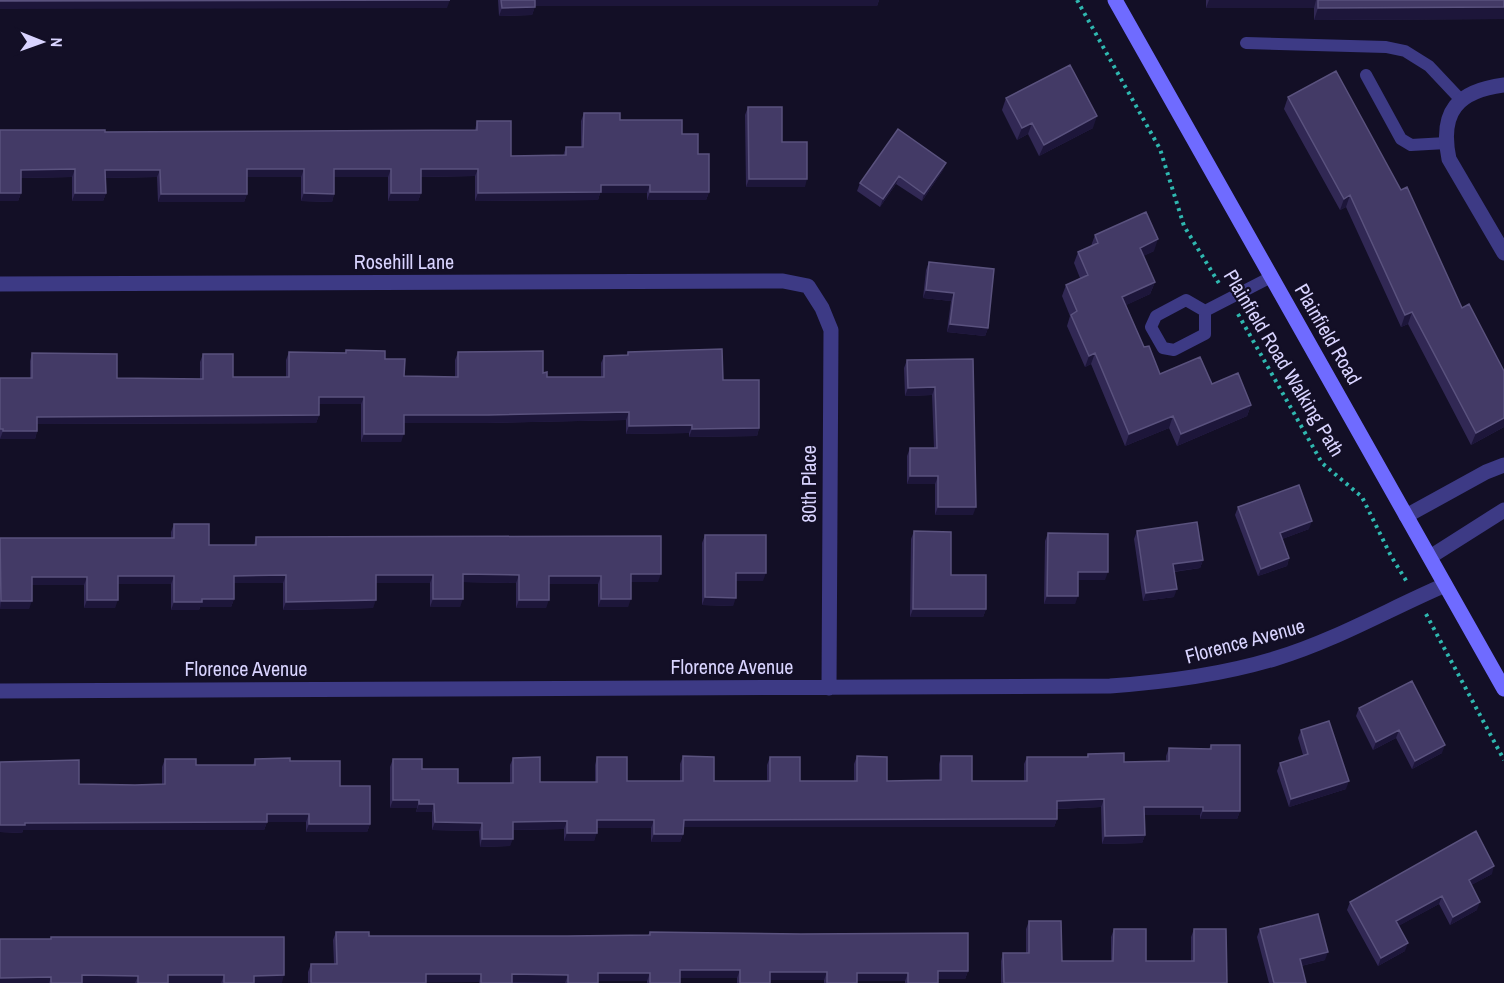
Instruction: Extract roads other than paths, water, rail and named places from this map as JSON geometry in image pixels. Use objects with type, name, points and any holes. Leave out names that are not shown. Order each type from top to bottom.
[{"type":"main road","name":"Plainfield Road","points":[[1115,0],[1504,689]]},
{"type":"street","points":[[1504,85],[1474,91],[1461,100],[1455,106],[1449,119],[1446,143],[1449,159],[1504,253]]},
{"type":"street","name":"Rosehill Lane","points":[[0,284],[783,281],[808,286]]},
{"type":"street","name":"80th Place","points":[[808,286],[822,308],[831,330],[829,688]]},
{"type":"street","points":[[1406,516],[1486,472],[1504,465]]},
{"type":"street","points":[[1430,556],[1504,510]]},
{"type":"street","name":"Florence Avenue","points":[[0,691],[1110,686],[1176,681],[1229,671],[1277,658],[1325,641],[1445,585]]},
{"type":"lane","points":[[1246,43],[1386,47],[1405,51],[1428,66],[1461,100]]},
{"type":"lane","points":[[1366,75],[1401,139],[1411,145],[1446,143]]},
{"type":"lane","points":[[1206,311],[1271,277]]},
{"type":"lane","points":[[1186,300],[1206,311],[1206,334],[1174,350],[1162,348],[1151,327],[1156,316],[1186,300]]}]
